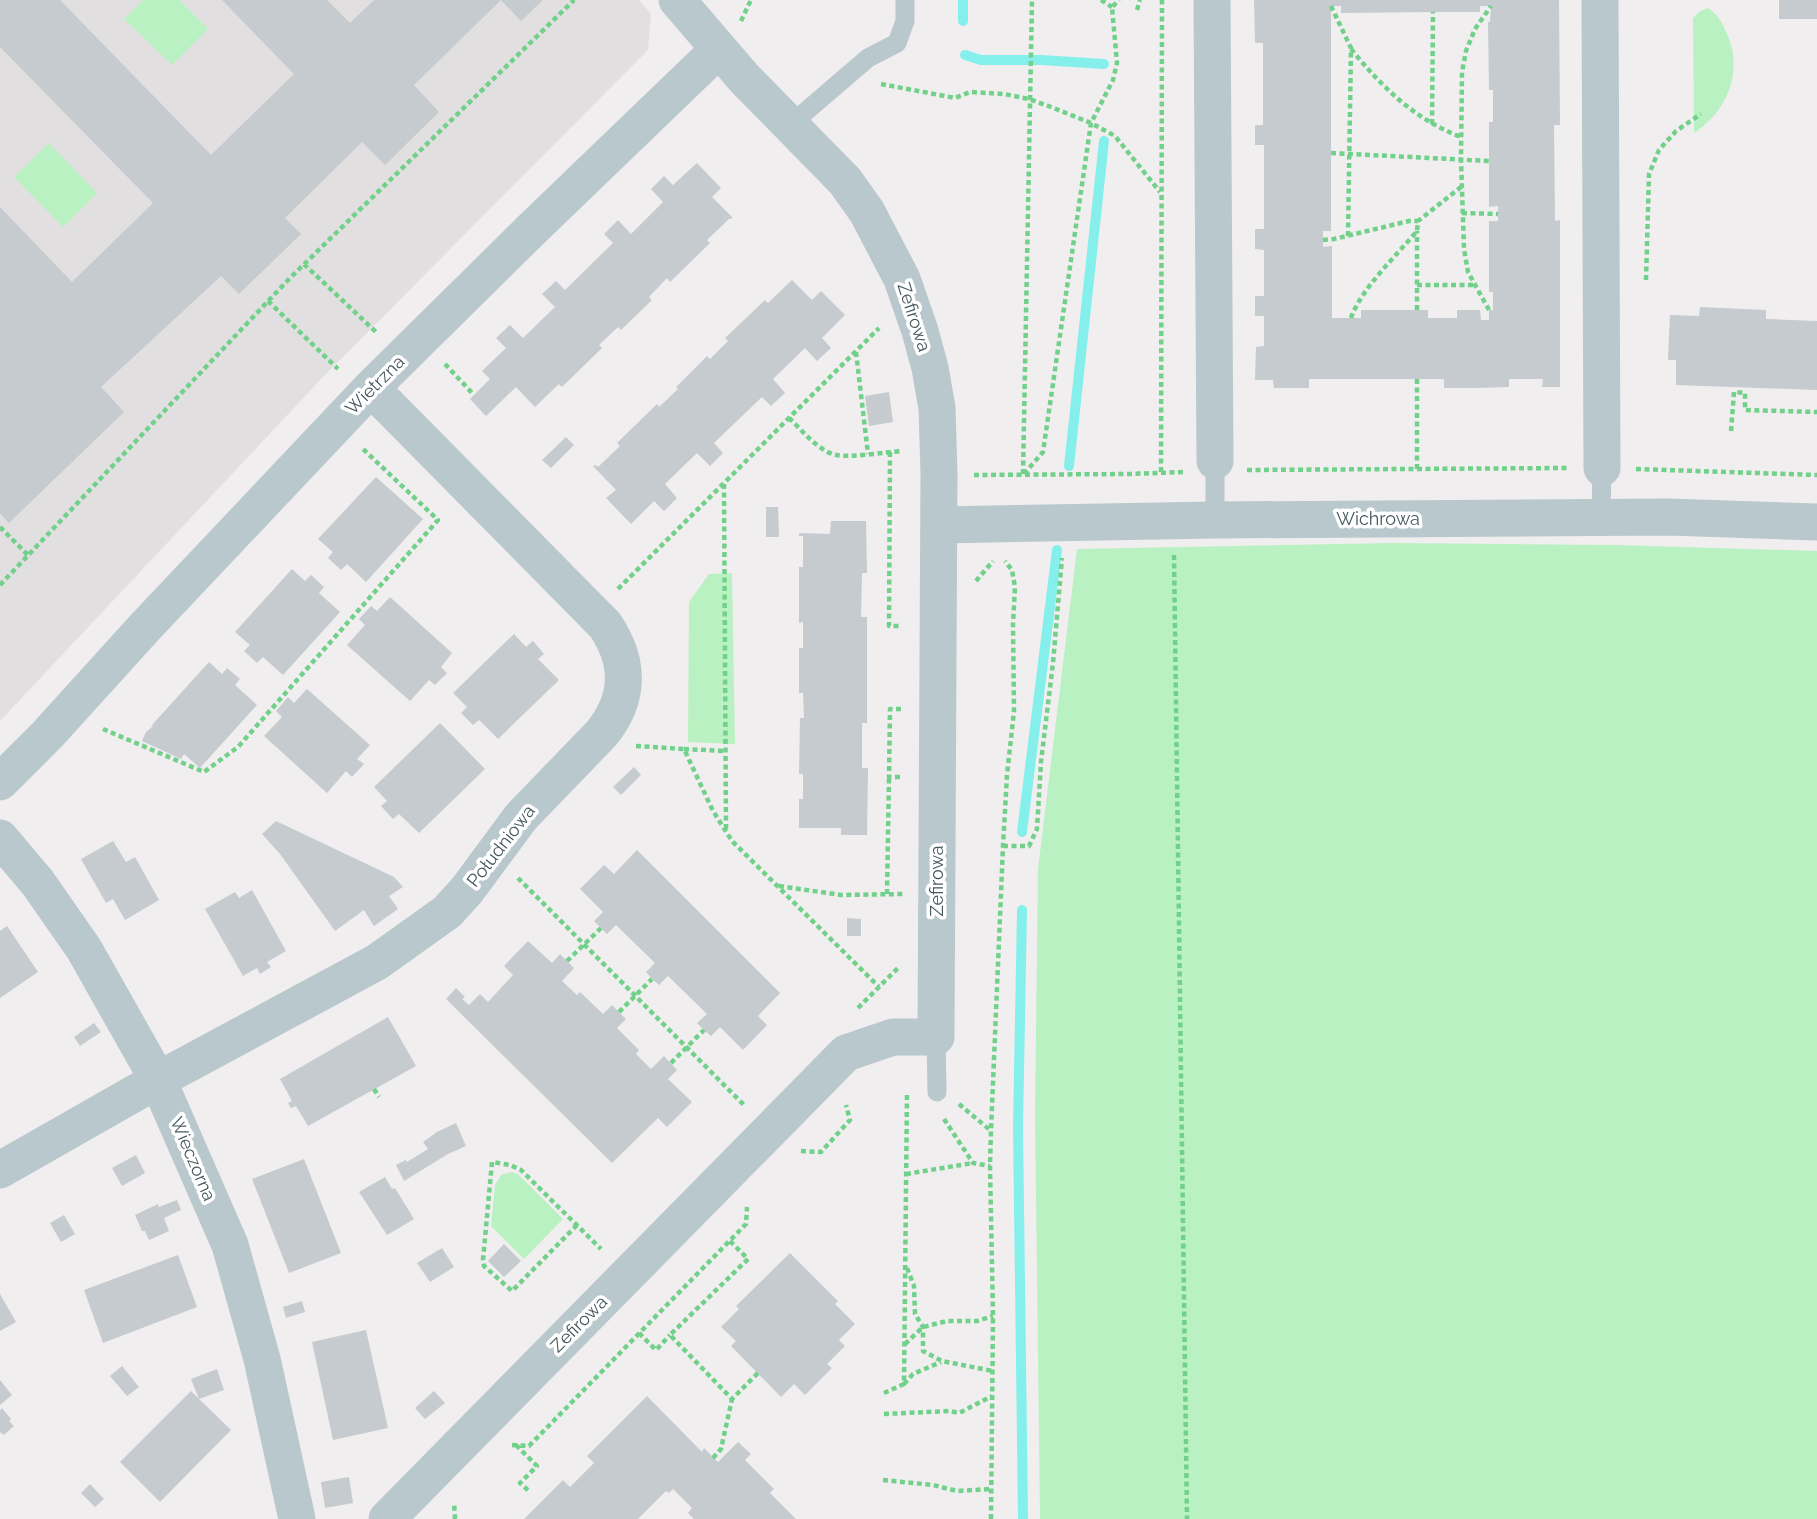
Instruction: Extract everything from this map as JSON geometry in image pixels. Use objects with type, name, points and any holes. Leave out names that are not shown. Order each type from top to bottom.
[{"type":"street","points":[[677,0],[728,39]]},
{"type":"street","points":[[1212,0],[1215,466]]},
{"type":"street","points":[[1600,0],[1602,468]]},
{"type":"street","name":"Zefirowa","points":[[387,1519],[846,1053],[893,1037],[936,1037],[939,525],[937,408],[930,368],[902,279],[867,212],[845,181],[744,78],[728,39]]},
{"type":"street","name":"Wietrzna","points":[[0,782],[371,388],[728,39]]},
{"type":"street","name":"Południowa","points":[[0,1170],[158,1080],[377,961],[447,912],[467,890],[521,817],[602,733],[619,707],[624,677],[619,649],[605,625],[371,388]]},
{"type":"street","name":"Wichrowa","points":[[939,525],[1601,517],[1817,522]]},
{"type":"street","name":"Wieczorna","points":[[0,838],[38,883],[84,949],[158,1080],[230,1245],[262,1359],[297,1519]]},
{"type":"lane","points":[[790,125],[869,58],[897,43],[905,22],[905,0]]},
{"type":"lane","points":[[1215,466],[1215,520]]},
{"type":"lane","points":[[1601,517],[1602,468]]},
{"type":"lane","points":[[936,1037],[937,1092]]},
{"type":"path","points":[[0,585],[304,264],[574,0]]},
{"type":"path","points":[[728,39],[751,0]]},
{"type":"path","points":[[1023,475],[1032,0]]},
{"type":"path","points":[[1101,0],[1112,7]]},
{"type":"path","points":[[1112,7],[1119,0]]},
{"type":"path","points":[[1137,10],[1140,0]]},
{"type":"path","points":[[1161,472],[1162,0]]},
{"type":"path","points":[[1331,6],[1351,48],[1391,93],[1438,128],[1461,136]]},
{"type":"path","points":[[1489,310],[1468,272],[1464,248],[1461,136],[1462,72],[1466,51],[1475,29],[1490,6]]},
{"type":"path","points":[[1023,475],[1043,452],[1091,123],[1112,80],[1117,63],[1112,7]]},
{"type":"path","points":[[1432,124],[1433,12]]},
{"type":"path","points":[[1348,236],[1351,48]]},
{"type":"path","points":[[850,74],[873,82],[955,98],[970,92],[1030,99],[1091,123],[1115,136],[1161,193]]},
{"type":"path","points":[[1646,280],[1649,174],[1659,150],[1676,131],[1701,114]]},
{"type":"path","points":[[1331,153],[1489,161]]},
{"type":"path","points":[[1323,240],[1418,221],[1462,186]]},
{"type":"path","points":[[1462,214],[1498,214]]},
{"type":"path","points":[[1417,310],[1418,221]]},
{"type":"path","points":[[1352,318],[1364,293],[1417,231]]},
{"type":"path","points":[[304,264],[376,332]]},
{"type":"path","points":[[1417,285],[1476,285]]},
{"type":"path","points":[[268,301],[339,370]]},
{"type":"path","points":[[593,614],[889,318],[912,307]]},
{"type":"path","points":[[856,351],[868,453]]},
{"type":"path","points":[[438,357],[473,394]]},
{"type":"path","points":[[1417,379],[1417,469]]},
{"type":"path","points":[[1731,431],[1734,391],[1745,393],[1745,410],[1817,412]]},
{"type":"path","points":[[789,418],[812,440],[836,455],[913,450]]},
{"type":"path","points":[[98,727],[204,772],[238,747],[438,520],[362,448]]},
{"type":"path","points":[[890,452],[891,559],[888,626],[893,626]]},
{"type":"path","points":[[1001,475],[1161,472],[1215,466],[1602,468],[1817,475]]},
{"type":"path","points":[[724,483],[726,831]]},
{"type":"path","points":[[1003,846],[1029,846],[1037,829],[1041,762],[1065,522]]},
{"type":"path","points":[[0,527],[28,555]]},
{"type":"path","points":[[1174,548],[1187,1519]]},
{"type":"path","points":[[991,1519],[991,1130],[1003,846],[1014,711],[1015,587],[1012,570],[1000,553]]},
{"type":"path","points":[[887,894],[891,777],[890,709],[894,709]]},
{"type":"path","points":[[628,746],[725,751]]},
{"type":"path","points":[[684,749],[713,811],[732,841],[879,987]]},
{"type":"path","points":[[511,870],[745,1105]]},
{"type":"path","points":[[777,886],[841,895],[911,894]]},
{"type":"path","points":[[567,961],[601,928]]},
{"type":"path","points":[[619,1012],[652,979]]},
{"type":"path","points":[[671,1063],[704,1030]]},
{"type":"path","points":[[374,1089],[379,1097]]},
{"type":"path","points":[[904,1384],[907,1092]]},
{"type":"path","points":[[937,1092],[955,1101],[991,1130]]},
{"type":"path","points":[[937,1092],[941,1116],[973,1163]]},
{"type":"path","points":[[577,1225],[512,1291],[484,1266],[483,1260],[492,1162],[521,1170],[577,1225],[603,1251]]},
{"type":"path","points":[[906,1174],[973,1163],[990,1166]]},
{"type":"path","points":[[506,1444],[529,1446],[746,1224],[747,1204]]},
{"type":"path","points":[[639,1333],[656,1350],[748,1259],[730,1241]]},
{"type":"path","points":[[905,1264],[914,1286],[915,1314],[923,1327],[923,1350],[942,1361],[993,1371]]},
{"type":"path","points":[[904,1344],[923,1327],[947,1321],[977,1321],[993,1316]]},
{"type":"path","points":[[670,1335],[732,1399]]},
{"type":"path","points":[[884,1393],[904,1384],[913,1374],[942,1361]]},
{"type":"path","points":[[713,1458],[721,1449],[732,1399],[758,1373]]},
{"type":"path","points":[[884,1413],[949,1410],[959,1413],[992,1396]]},
{"type":"path","points":[[515,1445],[537,1466],[520,1483],[529,1491]]},
{"type":"path","points":[[883,1480],[933,1485],[957,1491],[991,1489]]},
{"type":"shaded area","points":[[0,0],[639,0],[651,14],[648,50],[324,376],[0,721]]},
{"type":"green space","points":[[143,0],[179,0],[208,29],[172,65],[124,19]]},
{"type":"green space","points":[[1708,8],[1715,13],[1727,34],[1734,62],[1733,76],[1729,90],[1715,114],[1694,133],[1693,18]]},
{"type":"green space","points":[[49,143],[97,193],[63,227],[14,177]]},
{"type":"green space","points":[[1395,543],[1617,545],[1817,551],[1817,1519],[1040,1519],[1035,1115],[1038,869],[1077,549]]},
{"type":"green space","points":[[732,573],[735,744],[688,742],[689,602],[709,574]]},
{"type":"green space","points":[[512,1172],[518,1174],[563,1219],[524,1259],[491,1226],[495,1185],[501,1175]]},
{"type":"building","points":[[0,0],[60,0],[211,155],[294,74],[222,0],[327,0],[350,23],[374,0],[501,0],[414,85],[439,112],[385,165],[362,142],[285,218],[301,234],[239,294],[221,276],[101,387],[124,412],[9,523],[0,513],[0,207],[72,282],[153,203],[0,47]]},
{"type":"building","points":[[501,0],[543,0],[521,21]]},
{"type":"building","points":[[1254,0],[1559,0],[1560,125],[1554,125],[1555,221],[1560,220],[1560,387],[1542,387],[1543,379],[1509,379],[1509,387],[1476,388],[1444,388],[1444,379],[1309,379],[1309,388],[1274,388],[1273,380],[1255,380],[1256,347],[1264,346],[1264,316],[1255,316],[1255,296],[1264,296],[1264,250],[1255,249],[1255,229],[1264,229],[1264,145],[1255,145],[1255,125],[1263,125],[1263,43],[1255,43]],"holes":[[[1331,6],[1341,6],[1341,13],[1480,12],[1480,6],[1491,6],[1488,22],[1489,90],[1493,90],[1493,122],[1489,122],[1489,207],[1498,206],[1498,221],[1489,221],[1489,292],[1493,292],[1493,310],[1489,310],[1489,320],[1481,320],[1480,310],[1457,310],[1457,318],[1428,318],[1428,310],[1361,310],[1361,318],[1332,318],[1332,246],[1323,247],[1323,231],[1331,231]]]},
{"type":"building","points":[[1779,0],[1817,0],[1817,19],[1779,19]]},
{"type":"building","points":[[697,163],[721,188],[712,197],[733,218],[707,240],[710,243],[670,282],[667,278],[649,297],[652,300],[621,330],[618,327],[599,345],[602,348],[562,387],[559,384],[535,407],[516,387],[486,416],[470,399],[490,379],[482,371],[506,348],[496,338],[510,325],[523,338],[555,307],[542,294],[556,281],[565,290],[613,243],[604,234],[618,220],[631,234],[663,202],[651,189],[664,176],[673,185]]},
{"type":"building","points":[[792,280],[812,300],[821,291],[845,315],[822,338],[831,348],[817,361],[805,348],[773,379],[785,393],[771,406],[762,397],[714,443],[723,453],[710,466],[697,453],[665,484],[677,498],[664,511],[654,501],[631,524],[606,498],[616,490],[593,466],[598,467],[620,446],[617,443],[657,404],[659,407],[707,356],[710,359],[728,341],[725,338],[765,300],[768,303]]},
{"type":"building","points":[[1700,307],[1766,310],[1766,319],[1817,321],[1817,390],[1676,385],[1676,360],[1668,360],[1670,315],[1699,316]]},
{"type":"building","points":[[889,392],[893,422],[869,426],[865,396]]},
{"type":"building","points":[[566,437],[574,445],[551,468],[542,460]]},
{"type":"building","points":[[376,477],[423,519],[366,582],[347,564],[341,570],[328,558],[333,552],[318,539]]},
{"type":"building","points":[[766,507],[778,507],[779,537],[766,537]]},
{"type":"building","points":[[831,521],[866,521],[867,573],[862,573],[861,617],[867,617],[867,723],[862,723],[862,768],[868,768],[867,835],[841,835],[841,828],[799,828],[799,799],[803,799],[803,774],[799,774],[800,718],[804,718],[803,693],[799,693],[799,648],[803,648],[803,622],[799,623],[799,567],[803,567],[803,536],[799,536],[799,533],[830,534]]},
{"type":"building","points":[[292,569],[305,581],[311,575],[324,587],[319,593],[340,612],[283,675],[263,657],[257,663],[244,651],[250,645],[235,632]]},
{"type":"building","points":[[390,597],[452,653],[441,667],[447,673],[435,685],[429,680],[410,701],[347,645],[365,625],[359,619],[371,606],[377,611]]},
{"type":"building","points":[[514,634],[526,647],[533,641],[544,654],[538,659],[559,680],[498,739],[479,720],[473,725],[461,713],[467,707],[453,693]]},
{"type":"building","points":[[209,662],[222,674],[227,668],[240,679],[235,685],[257,705],[200,768],[184,754],[181,759],[142,741],[146,732]]},
{"type":"building","points":[[307,689],[370,745],[357,759],[364,764],[352,777],[346,771],[327,793],[264,736],[282,717],[276,711],[288,697],[294,703]]},
{"type":"building","points":[[440,723],[485,769],[419,833],[399,814],[393,819],[381,806],[387,801],[374,787]]},
{"type":"building","points":[[634,767],[641,775],[621,795],[613,787]]},
{"type":"building","points":[[276,821],[394,877],[403,887],[389,896],[398,909],[374,926],[364,910],[335,931],[280,854],[262,834]]},
{"type":"building","points":[[113,841],[126,862],[135,857],[159,900],[125,920],[113,899],[106,903],[81,859]]},
{"type":"building","points":[[637,850],[780,993],[758,1016],[767,1025],[743,1050],[720,1027],[711,1036],[704,1030],[697,1023],[707,1014],[668,976],[659,985],[652,979],[646,972],[655,963],[616,925],[607,934],[594,921],[603,912],[580,889],[604,865],[614,874]]},
{"type":"building","points":[[252,890],[286,951],[267,962],[271,967],[260,974],[257,968],[243,976],[205,909],[235,892],[239,898]]},
{"type":"building","points":[[847,918],[861,919],[861,936],[847,936]]},
{"type":"building","points":[[7,926],[38,972],[0,998],[0,931]]},
{"type":"building","points":[[528,941],[552,963],[560,954],[574,968],[562,981],[577,995],[580,992],[603,1014],[612,1005],[626,1019],[617,1028],[639,1050],[636,1054],[651,1069],[664,1056],[677,1070],[668,1079],[692,1102],[667,1127],[658,1118],[612,1163],[446,999],[456,988],[469,1005],[480,994],[488,1002],[513,975],[504,966]]},
{"type":"building","points":[[388,1017],[416,1066],[308,1126],[296,1106],[291,1108],[288,1103],[292,1101],[280,1079]]},
{"type":"building","points":[[94,1023],[101,1032],[80,1046],[74,1037]]},
{"type":"building","points":[[456,1123],[466,1146],[404,1181],[396,1165],[406,1160],[407,1162],[428,1149],[423,1142]]},
{"type":"building","points":[[136,1155],[145,1173],[122,1186],[112,1168]]},
{"type":"building","points":[[304,1159],[341,1253],[289,1273],[252,1179]]},
{"type":"building","points":[[385,1177],[414,1219],[387,1235],[359,1192]]},
{"type":"building","points":[[177,1200],[181,1210],[164,1218],[169,1231],[149,1240],[135,1215],[158,1204],[159,1207]]},
{"type":"building","points":[[64,1215],[75,1234],[61,1242],[50,1223]]},
{"type":"building","points":[[504,1244],[521,1261],[504,1277],[488,1261]]},
{"type":"building","points":[[442,1248],[454,1267],[430,1282],[417,1263]]},
{"type":"building","points":[[790,1253],[838,1301],[835,1304],[855,1324],[839,1340],[845,1346],[827,1364],[832,1368],[805,1395],[794,1384],[781,1397],[731,1346],[736,1341],[721,1327],[739,1309],[736,1306]]},
{"type":"building","points":[[178,1255],[197,1307],[103,1343],[84,1290]]},
{"type":"building","points":[[0,1294],[16,1322],[0,1331]]},
{"type":"building","points":[[302,1301],[305,1312],[286,1318],[283,1307]]},
{"type":"building","points":[[366,1330],[388,1428],[333,1440],[312,1342]]},
{"type":"building","points":[[122,1366],[139,1387],[127,1396],[110,1376]]},
{"type":"building","points":[[217,1369],[224,1390],[199,1399],[191,1379]]},
{"type":"building","points":[[0,1380],[12,1395],[0,1405]]},
{"type":"building","points":[[191,1391],[231,1430],[160,1502],[120,1462]]},
{"type":"building","points":[[434,1391],[445,1403],[425,1419],[415,1408]]},
{"type":"building","points":[[647,1396],[702,1452],[704,1448],[718,1462],[738,1442],[751,1454],[745,1460],[774,1489],[770,1493],[796,1519],[694,1519],[688,1513],[692,1508],[673,1489],[669,1493],[666,1491],[638,1519],[524,1519],[563,1480],[570,1487],[594,1463],[587,1456]]},
{"type":"building","points":[[2,1408],[14,1426],[4,1435],[0,1432]]},
{"type":"building","points":[[349,1477],[353,1503],[325,1508],[321,1482]]},
{"type":"building","points":[[90,1484],[104,1499],[95,1507],[81,1493]]},
{"type":"waterway","points":[[963,0],[963,21]]},
{"type":"waterway","points":[[965,55],[981,60],[1104,64]]},
{"type":"waterway","points":[[1069,466],[1104,141]]},
{"type":"waterway","points":[[1022,832],[1057,550]]},
{"type":"waterway","points":[[1022,910],[1018,1127],[1023,1519]]}]
